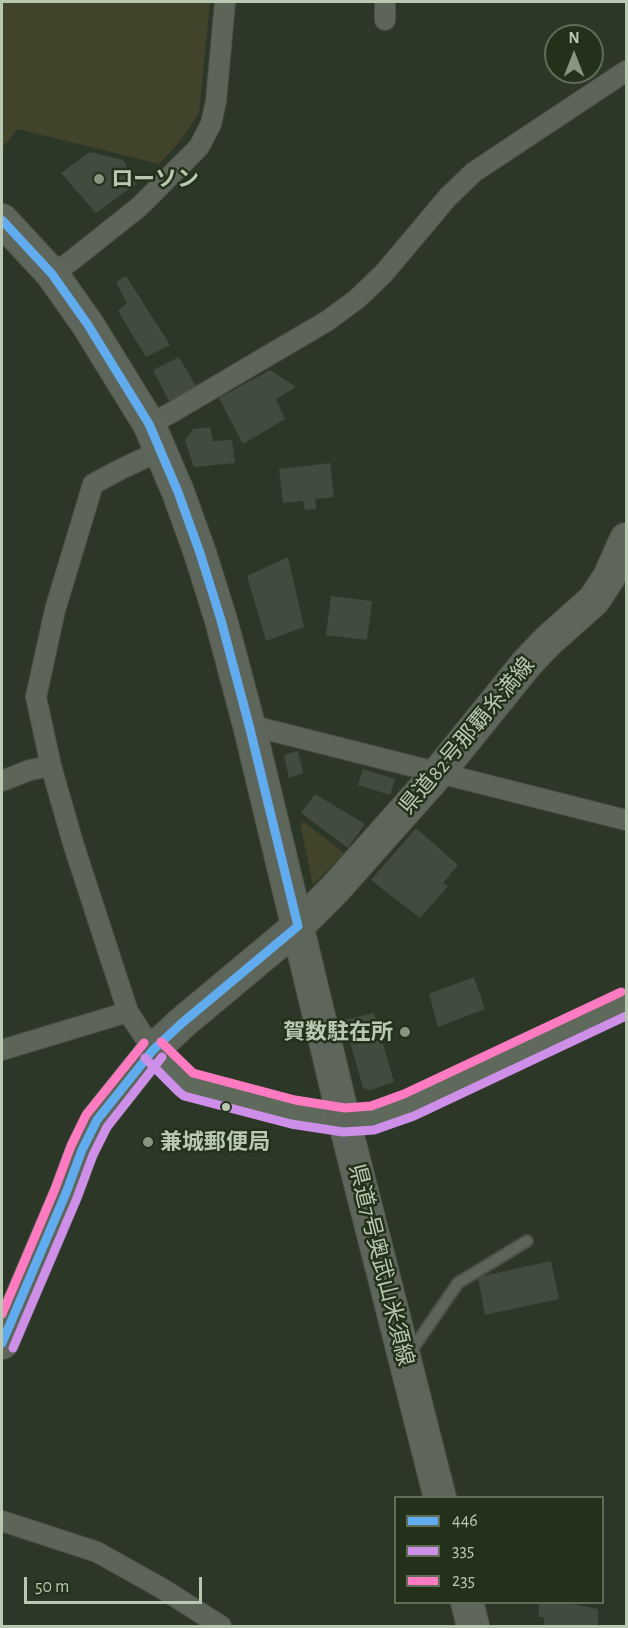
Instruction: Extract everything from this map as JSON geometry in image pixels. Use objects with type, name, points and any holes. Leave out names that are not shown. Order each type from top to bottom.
[{"type":"main road","name":"県道7号奥武山米須線","points":[[2,220],[52,274],[88,325],[155,437],[200,553],[221,620],[249,725],[344,1120],[440,1496]]},
{"type":"main road","name":"県道82号那覇糸満線","points":[[298,926],[335,889],[439,772],[527,663],[594,600],[609,578],[627,539]]},
{"type":"main road","points":[[2,1343],[82,1150],[97,1120],[153,1050],[298,926]]},
{"type":"main road","points":[[153,1050],[187,1084],[293,1112],[344,1120],[372,1118],[409,1105],[627,1003]]},
{"type":"main road","points":[[468,1604],[473,1626]]},
{"type":"street","points":[[52,274],[139,207],[199,147],[211,124],[216,101],[225,2]]},
{"type":"street","points":[[153,1050],[128,1012],[73,843],[51,766],[36,697],[55,610],[93,484],[123,468],[155,437],[179,408],[327,321],[357,299],[384,273],[448,197],[474,172],[627,71]]},
{"type":"street","points":[[249,725],[627,819]]},
{"type":"street","points":[[2,780],[30,770],[51,766]]},
{"type":"street","points":[[2,1050],[128,1012]]},
{"type":"street","points":[[2,1521],[97,1552],[222,1626]]},
{"type":"lane","points":[[405,1359],[458,1283],[527,1241]]},
{"type":"green space","points":[[2,2],[210,2],[199,113],[181,140],[159,164],[18,129],[2,148]]},
{"type":"green space","points":[[304,822],[344,853],[313,885],[300,824]]},
{"type":"building","name":"ローソン","points":[[90,152],[123,160],[136,184],[96,213],[61,173]]},
{"type":"building","points":[[126,276],[170,345],[146,357],[118,311],[127,303],[116,282]]},
{"type":"building","points":[[179,357],[197,388],[170,403],[153,370]]},
{"type":"building","points":[[270,370],[296,387],[276,399],[285,419],[243,444],[219,398]]},
{"type":"building","points":[[210,427],[213,441],[232,440],[235,463],[194,467],[185,441],[193,429]]},
{"type":"building","points":[[330,463],[334,497],[315,499],[316,509],[305,510],[303,501],[283,503],[279,469]]},
{"type":"building","points":[[288,557],[304,627],[266,641],[247,576]]},
{"type":"building","points":[[331,596],[372,601],[367,640],[326,635]]},
{"type":"building","points":[[298,751],[303,773],[289,778],[284,755]]},
{"type":"building","points":[[363,769],[395,779],[390,795],[358,785]]},
{"type":"building","points":[[315,794],[365,824],[348,848],[301,813]]},
{"type":"building","points":[[416,828],[458,865],[443,883],[448,886],[420,918],[371,880]]},
{"type":"building","points":[[474,977],[485,1009],[438,1027],[429,994]]},
{"type":"building","points":[[374,1013],[394,1082],[371,1090],[363,1088],[344,1020]]},
{"type":"building","points":[[551,1261],[559,1299],[485,1315],[478,1277]]},
{"type":"building","points":[[539,1604],[572,1604],[598,1609],[598,1626],[544,1626],[544,1617],[539,1617]]},
{"type":"transit line","name":"446","points":[[2,220],[52,274],[88,325],[149,424],[178,492],[221,620],[298,926]]},
{"type":"transit line","name":"446","points":[[2,1343],[82,1150],[97,1120],[153,1050],[298,926]]},
{"type":"transit line","name":"235","points":[[161,1042],[193,1073],[295,1100],[345,1108],[371,1106],[404,1094],[621,992]]},
{"type":"transit line","name":"335","points":[[145,1058],[184,1096],[291,1124],[343,1132],[374,1130],[414,1116],[626,1016]]},
{"type":"transit line","name":"235","points":[[2,1314],[86,1115],[144,1043]]},
{"type":"transit line","name":"335","points":[[13,1348],[93,1155],[107,1127],[162,1057]]},
{"type":"place","name":"ローソン","points":[[99,179]]},
{"type":"place","name":"賀数駐在所","points":[[405,1032]]},
{"type":"place","name":"兼城郵便局","points":[[148,1142]]}]
